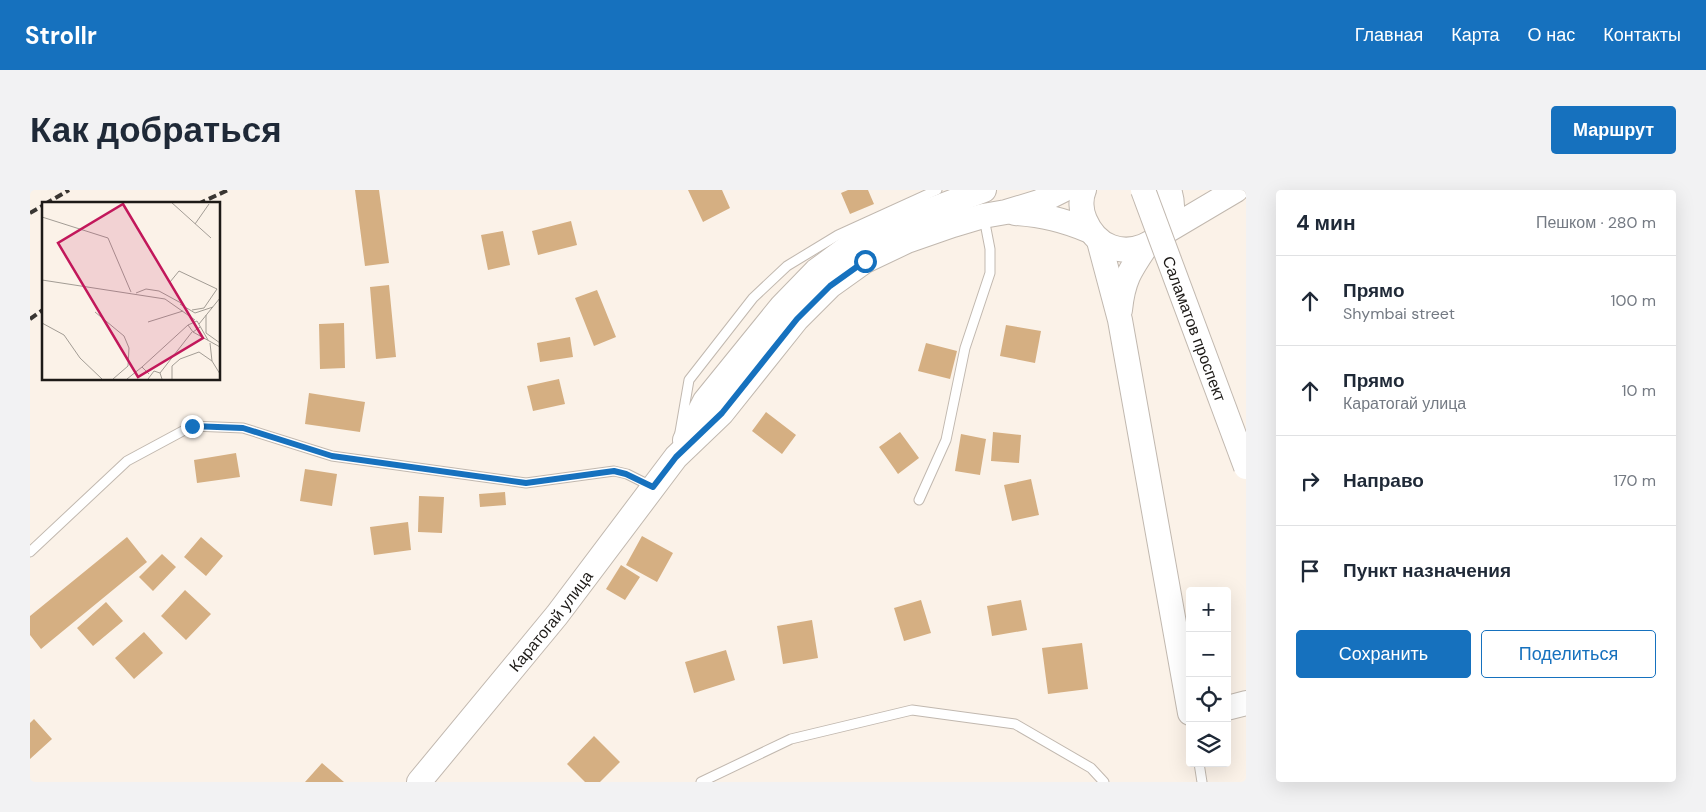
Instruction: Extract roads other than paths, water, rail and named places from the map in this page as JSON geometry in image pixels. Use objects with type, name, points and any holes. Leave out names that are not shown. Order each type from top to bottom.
[{"type":"main road","points":[[676,457],[705,401],[782,306],[816,271],[854,243],[899,222],[984,190]]},
{"type":"main road","points":[[676,457],[722,413],[797,319],[830,286],[865,261],[907,241],[1039,202],[1063,190]]},
{"type":"main road","points":[[1084,190],[1082,213],[1094,236],[1120,320],[1186,691]]},
{"type":"main road","name":"Саламатов проспект","points":[[1143,190],[1246,467]]},
{"type":"main road","points":[[1120,320],[1122,290],[1131,268],[1168,224],[1172,210],[1169,190]]},
{"type":"main road","points":[[995,214],[1040,215],[1064,221],[1094,236],[1114,249],[1131,250],[1153,240],[1236,190]]},
{"type":"main road","name":"Каратогай улица","points":[[419,782],[557,615],[676,457]]},
{"type":"main road","points":[[1231,707],[1246,703]]},
{"type":"lane","points":[[676,457],[689,380],[752,298],[787,266],[838,234],[937,190]]},
{"type":"lane","points":[[919,500],[946,440],[965,348],[990,273],[990,249],[995,214]]},
{"type":"lane","points":[[30,552],[127,461],[192,426],[243,428],[332,456],[526,483],[614,471],[626,474],[653,487]]},
{"type":"lane","points":[[701,782],[791,739],[912,710],[1015,724],[1091,768],[1104,782]]},
{"type":"lane","points":[[1200,767],[1202,782]]},
{"type":"railway","points":[[48,202],[69,190]]},
{"type":"railway","points":[[202,202],[228,190]]},
{"type":"railway","points":[[30,213],[42,206]]},
{"type":"railway","points":[[30,319],[42,310]]}]
